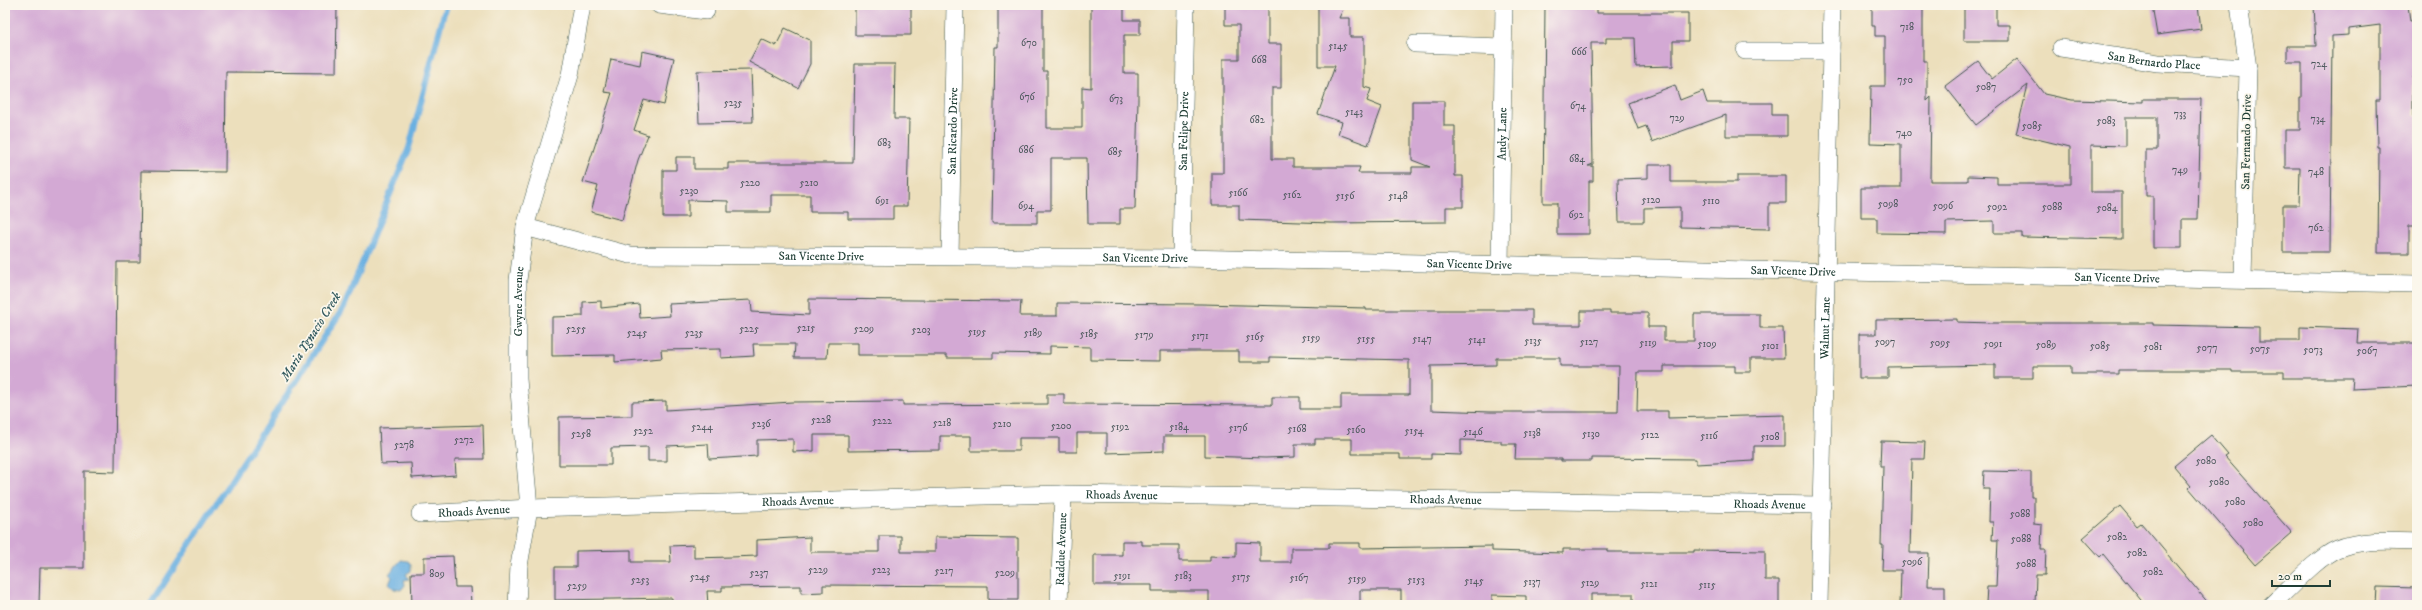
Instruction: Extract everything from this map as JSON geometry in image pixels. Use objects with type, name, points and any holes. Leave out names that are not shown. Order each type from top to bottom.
[{"type":"street","name":"Gwyne Avenue","points":[[517,605],[519,566],[529,508],[520,417],[518,280],[524,226],[570,75],[582,5]]},
{"type":"street","points":[[659,5],[706,11]]},
{"type":"street","name":"San Ricardo Drive","points":[[950,256],[955,5]]},
{"type":"street","name":"San Felipe Drive","points":[[1181,258],[1186,5]]},
{"type":"street","name":"Andy Lane","points":[[1500,264],[1504,5]]},
{"type":"street","name":"Walnut Lane","points":[[1819,605],[1828,273],[1832,5]]},
{"type":"street","name":"San Fernando Drive","points":[[2239,5],[2248,68],[2243,280]]},
{"type":"street","points":[[1415,44],[1503,47]]},
{"type":"street","name":"San Bernardo Place","points":[[2061,48],[2158,64],[2248,68]]},
{"type":"street","points":[[1745,51],[1832,50]]},
{"type":"street","name":"San Vicente Drive","points":[[524,226],[630,255],[1181,258],[1500,264],[1828,273],[2417,284]]},
{"type":"street","name":"Rhoads Avenue","points":[[420,514],[529,508],[1063,494],[1822,505]]},
{"type":"street","name":"Raddue Avenue","points":[[1059,605],[1063,494]]},
{"type":"street","points":[[2271,605],[2337,549],[2374,541],[2417,542]]},
{"type":"water","points":[[401,560],[408,561],[411,564],[411,571],[406,574],[409,579],[404,580],[405,585],[401,590],[394,589],[389,584],[392,577],[389,574]]},
{"type":"building","points":[[5,5],[337,5],[336,73],[226,72],[225,172],[141,171],[140,262],[117,262],[115,472],[84,471],[84,568],[40,568],[39,605],[5,605]]},
{"type":"building","points":[[855,5],[911,5],[911,35],[855,35]]},
{"type":"building","points":[[998,5],[1043,5],[1043,71],[1047,71],[1047,128],[1082,128],[1082,87],[1091,88],[1091,5],[1124,5],[1124,20],[1140,20],[1140,35],[1124,35],[1124,73],[1138,73],[1138,100],[1135,209],[1120,209],[1120,224],[1088,224],[1087,158],[1051,158],[1051,210],[1037,210],[1037,223],[992,223],[995,47],[998,47]]},
{"type":"building","points":[[1225,5],[1268,5],[1268,44],[1281,44],[1281,88],[1272,88],[1272,159],[1293,159],[1293,167],[1360,167],[1358,173],[1412,173],[1412,167],[1430,167],[1412,160],[1412,101],[1444,101],[1444,126],[1455,126],[1455,176],[1463,176],[1463,207],[1446,207],[1446,222],[1331,223],[1239,220],[1239,205],[1212,205],[1212,173],[1223,173],[1223,59],[1239,59],[1239,25],[1225,25]]},
{"type":"building","points":[[1318,5],[1345,5],[1339,18],[1350,18],[1350,37],[1364,37],[1364,87],[1371,89],[1367,101],[1382,107],[1368,145],[1338,134],[1342,122],[1318,114],[1335,66],[1318,66]]},
{"type":"building","points":[[1545,5],[1597,5],[1597,13],[1688,13],[1688,41],[1673,41],[1673,66],[1636,67],[1635,38],[1606,38],[1606,43],[1591,43],[1593,164],[1588,166],[1593,166],[1593,181],[1589,181],[1589,234],[1557,234],[1557,203],[1543,203]]},
{"type":"building","points":[[1964,5],[1996,5],[1996,25],[2010,25],[2010,41],[1964,41]]},
{"type":"building","points":[[2152,5],[2198,5],[2201,29],[2157,35]]},
{"type":"building","points":[[2314,5],[2408,5],[2410,21],[2417,20],[2417,76],[2413,76],[2413,116],[2417,116],[2417,226],[2409,226],[2409,253],[2378,253],[2379,147],[2377,147],[2376,100],[2380,100],[2380,25],[2349,29],[2349,35],[2332,36],[2330,252],[2283,252],[2283,205],[2299,205],[2300,168],[2285,168],[2285,130],[2300,130],[2300,98],[2302,98],[2302,62],[2287,62],[2287,46],[2316,46]]},
{"type":"building","points":[[1872,7],[1923,7],[1923,61],[1927,61],[1927,101],[1931,97],[1930,181],[1968,181],[1968,176],[1997,177],[1997,184],[2070,184],[2070,147],[2016,134],[2028,85],[1976,125],[1945,86],[1978,61],[1992,79],[2017,59],[2044,94],[2072,100],[2143,102],[2143,99],[2201,99],[2198,219],[2182,219],[2182,248],[2153,248],[2153,196],[2146,196],[2146,150],[2157,150],[2157,117],[2126,117],[2126,146],[2091,145],[2091,192],[2122,192],[2122,239],[2022,237],[2022,233],[1994,233],[1994,221],[1946,222],[1946,234],[1877,233],[1877,218],[1861,218],[1861,188],[1901,188],[1901,144],[1870,143],[1871,86],[1885,86],[1885,36],[1875,36],[1875,26],[1872,26]]},
{"type":"building","points":[[785,28],[810,40],[810,64],[798,88],[749,62],[761,39],[776,46]]},
{"type":"building","points":[[642,51],[674,58],[664,105],[644,100],[634,130],[648,135],[638,160],[622,220],[591,212],[598,186],[583,182],[612,93],[604,92],[611,59],[640,65]]},
{"type":"building","points":[[855,64],[895,64],[894,119],[909,119],[907,206],[893,206],[893,219],[848,219],[848,212],[810,212],[810,195],[771,195],[771,212],[728,212],[728,201],[688,200],[688,217],[663,217],[663,170],[676,170],[676,157],[694,157],[694,169],[728,169],[728,163],[853,163]]},
{"type":"building","points":[[751,70],[753,122],[699,123],[697,71]]},
{"type":"building","points":[[1675,85],[1680,100],[1703,91],[1707,103],[1772,103],[1772,115],[1787,115],[1787,136],[1726,136],[1726,115],[1652,142],[1646,126],[1638,129],[1628,103]]},
{"type":"building","points":[[1648,165],[1671,165],[1671,182],[1737,182],[1737,176],[1786,176],[1786,203],[1769,203],[1769,229],[1680,227],[1680,207],[1644,208],[1644,222],[1619,222],[1618,179],[1648,178]]},
{"type":"building","points":[[809,299],[1021,301],[1020,316],[1057,316],[1057,303],[1201,304],[1366,308],[1366,310],[1532,310],[1532,325],[1581,325],[1581,311],[1610,311],[1610,313],[1648,313],[1648,327],[1664,327],[1664,341],[1694,341],[1694,314],[1760,314],[1760,328],[1783,328],[1784,358],[1751,358],[1751,372],[1735,372],[1735,366],[1664,366],[1664,372],[1638,372],[1637,411],[1668,411],[1668,418],[1785,415],[1785,446],[1754,446],[1754,461],[1696,464],[1696,459],[1592,458],[1592,461],[1561,461],[1561,459],[1515,459],[1516,444],[1501,444],[1501,441],[1461,440],[1461,455],[1431,454],[1431,459],[1400,459],[1400,454],[1352,454],[1352,439],[1315,439],[1315,444],[1295,444],[1295,457],[1265,458],[1205,456],[1205,436],[1164,436],[1164,451],[1107,453],[1107,433],[1077,433],[1077,452],[1059,452],[1059,438],[1019,438],[1019,451],[971,451],[971,436],[940,436],[940,450],[848,451],[848,435],[814,435],[814,451],[793,452],[793,439],[757,440],[757,456],[709,459],[708,444],[667,446],[667,461],[648,461],[648,447],[611,448],[611,465],[559,465],[559,417],[632,416],[632,402],[666,401],[666,410],[792,402],[903,401],[903,405],[1047,404],[1047,394],[1064,394],[1064,404],[1272,405],[1272,397],[1300,397],[1300,409],[1341,409],[1341,395],[1409,395],[1409,360],[1270,357],[1270,362],[1239,362],[1239,351],[1160,351],[1160,361],[1090,360],[1090,347],[1050,346],[1050,354],[993,353],[993,358],[947,358],[947,355],[858,355],[858,343],[828,343],[827,358],[794,358],[795,344],[753,344],[754,356],[721,358],[721,349],[661,350],[662,358],[615,362],[615,355],[552,356],[552,317],[583,316],[583,302],[601,301],[601,308],[639,304],[640,318],[670,316],[669,304],[751,300],[752,312],[809,315]],"holes":[[[1496,358],[1560,358],[1560,366],[1619,366],[1618,412],[1490,412],[1431,410],[1431,366],[1496,365]]]},
{"type":"building","points":[[1957,319],[1957,322],[1992,323],[2153,323],[2153,325],[2259,327],[2259,341],[2300,341],[2300,327],[2358,329],[2357,343],[2417,343],[2417,386],[2352,389],[2353,378],[2284,378],[2284,372],[2232,372],[2232,370],[2118,370],[2118,374],[2071,374],[2071,366],[2033,366],[2033,378],[1995,378],[1995,365],[1888,367],[1888,378],[1859,378],[1859,334],[1876,334],[1876,320]]},
{"type":"building","points":[[483,425],[484,459],[455,459],[456,475],[412,478],[411,463],[381,464],[379,428]]},
{"type":"building","points":[[2211,435],[2228,455],[2225,457],[2292,533],[2255,565],[2189,488],[2191,486],[2174,466]]},
{"type":"building","points":[[1881,441],[1925,442],[1924,459],[1912,459],[1910,553],[1929,553],[1928,586],[1945,586],[1945,605],[1900,605],[1901,570],[1882,570],[1883,545],[1881,545],[1883,466],[1880,466]]},
{"type":"building","points":[[1984,471],[2031,472],[2031,497],[2034,497],[2034,524],[2042,525],[2041,550],[2046,550],[2045,575],[2036,575],[2035,605],[1986,603],[1987,587],[1996,587],[1998,540],[1992,540],[1993,522],[1989,522],[1990,489],[1983,489]]},
{"type":"building","points":[[2120,506],[2137,526],[2141,523],[2210,605],[2145,605],[2103,554],[2100,557],[2083,538]]},
{"type":"building","points":[[879,536],[901,536],[901,552],[935,552],[935,537],[1018,538],[1018,600],[988,600],[988,586],[823,585],[823,592],[801,593],[801,586],[722,587],[722,591],[707,591],[708,605],[672,605],[672,598],[555,600],[555,567],[576,567],[576,551],[631,550],[631,562],[671,562],[670,546],[694,545],[694,558],[757,556],[757,540],[810,537],[810,552],[879,552]]},
{"type":"building","points":[[1122,541],[1142,541],[1142,545],[1179,545],[1179,561],[1210,561],[1210,556],[1236,557],[1236,542],[1260,543],[1260,562],[1291,562],[1291,548],[1329,548],[1329,543],[1360,543],[1360,548],[1492,546],[1492,551],[1563,553],[1563,549],[1607,549],[1607,552],[1694,552],[1694,550],[1765,551],[1765,580],[1779,580],[1779,605],[1633,605],[1633,594],[1591,594],[1591,605],[1526,605],[1526,596],[1492,595],[1492,605],[1401,605],[1401,590],[1360,590],[1360,604],[1209,604],[1209,591],[1152,591],[1152,585],[1094,585],[1094,555],[1122,555]]},
{"type":"building","points":[[453,556],[455,587],[470,587],[471,604],[412,605],[411,573],[424,573],[424,557]]},
{"type":"building","points":[[2377,587],[2417,588],[2417,605],[2376,605]]},
{"type":"waterway","name":"Maria Ygnacio Creek","points":[[150,605],[344,307],[409,148],[446,5]]}]
